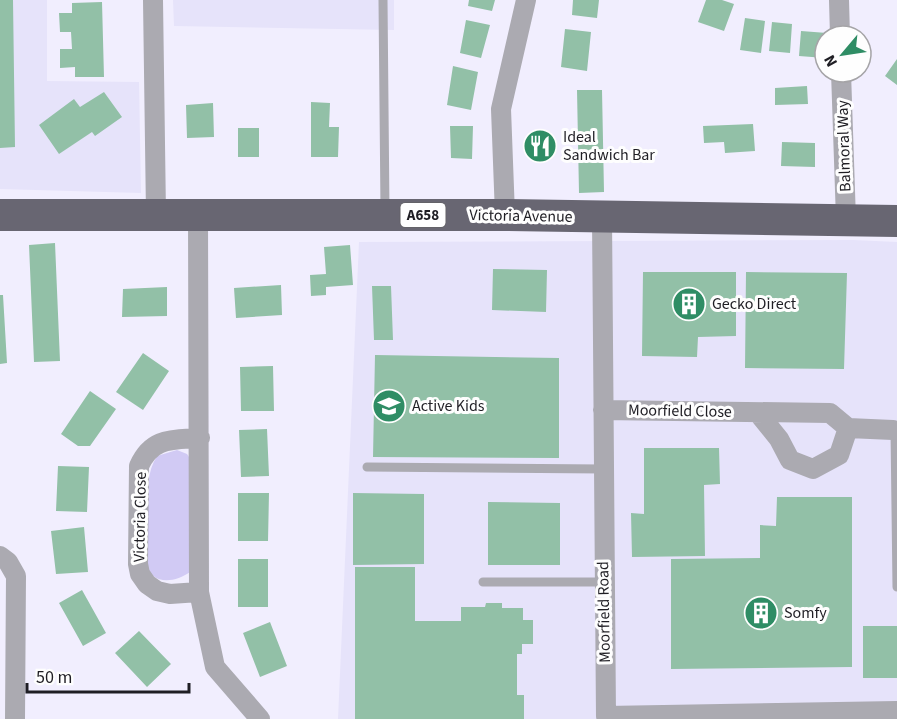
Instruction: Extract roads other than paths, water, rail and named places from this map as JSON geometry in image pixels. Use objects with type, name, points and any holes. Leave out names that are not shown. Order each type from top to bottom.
[{"type":"highway","name":"Victoria Avenue","points":[[0,215],[385,214],[897,221]]},
{"type":"street","points":[[153,0],[156,214]]},
{"type":"street","points":[[505,215],[501,109],[526,0]]},
{"type":"street","points":[[839,0],[840,24]]},
{"type":"street","name":"Balmoral Way","points":[[841,84],[846,220]]},
{"type":"street","points":[[198,213],[199,592],[215,667],[260,719]]},
{"type":"street","name":"Moorfield Road","points":[[602,217],[605,717],[897,711]]},
{"type":"street","name":"Moorfield Close","points":[[603,410],[830,413],[848,428],[895,430]]},
{"type":"street","points":[[758,413],[779,439],[790,460],[813,470],[839,455],[848,428]]},
{"type":"street","name":"Victoria Close","points":[[199,592],[170,594],[157,591],[147,584],[138,564],[140,466],[146,452],[168,440],[200,438]]},
{"type":"street","points":[[0,556],[16,576],[15,719]]},
{"type":"lane","points":[[383,0],[385,214]]},
{"type":"lane","points":[[895,430],[897,587]]},
{"type":"lane","points":[[367,467],[603,469]]},
{"type":"lane","points":[[483,582],[604,582]]},
{"type":"place","name":"Ideal Sandwich Bar","points":[[540,146]]},
{"type":"place","name":"Gecko Direct","points":[[689,304]]},
{"type":"place","name":"Active Kids","points":[[389,406]]},
{"type":"place","name":"Somfy","points":[[761,613]]}]
